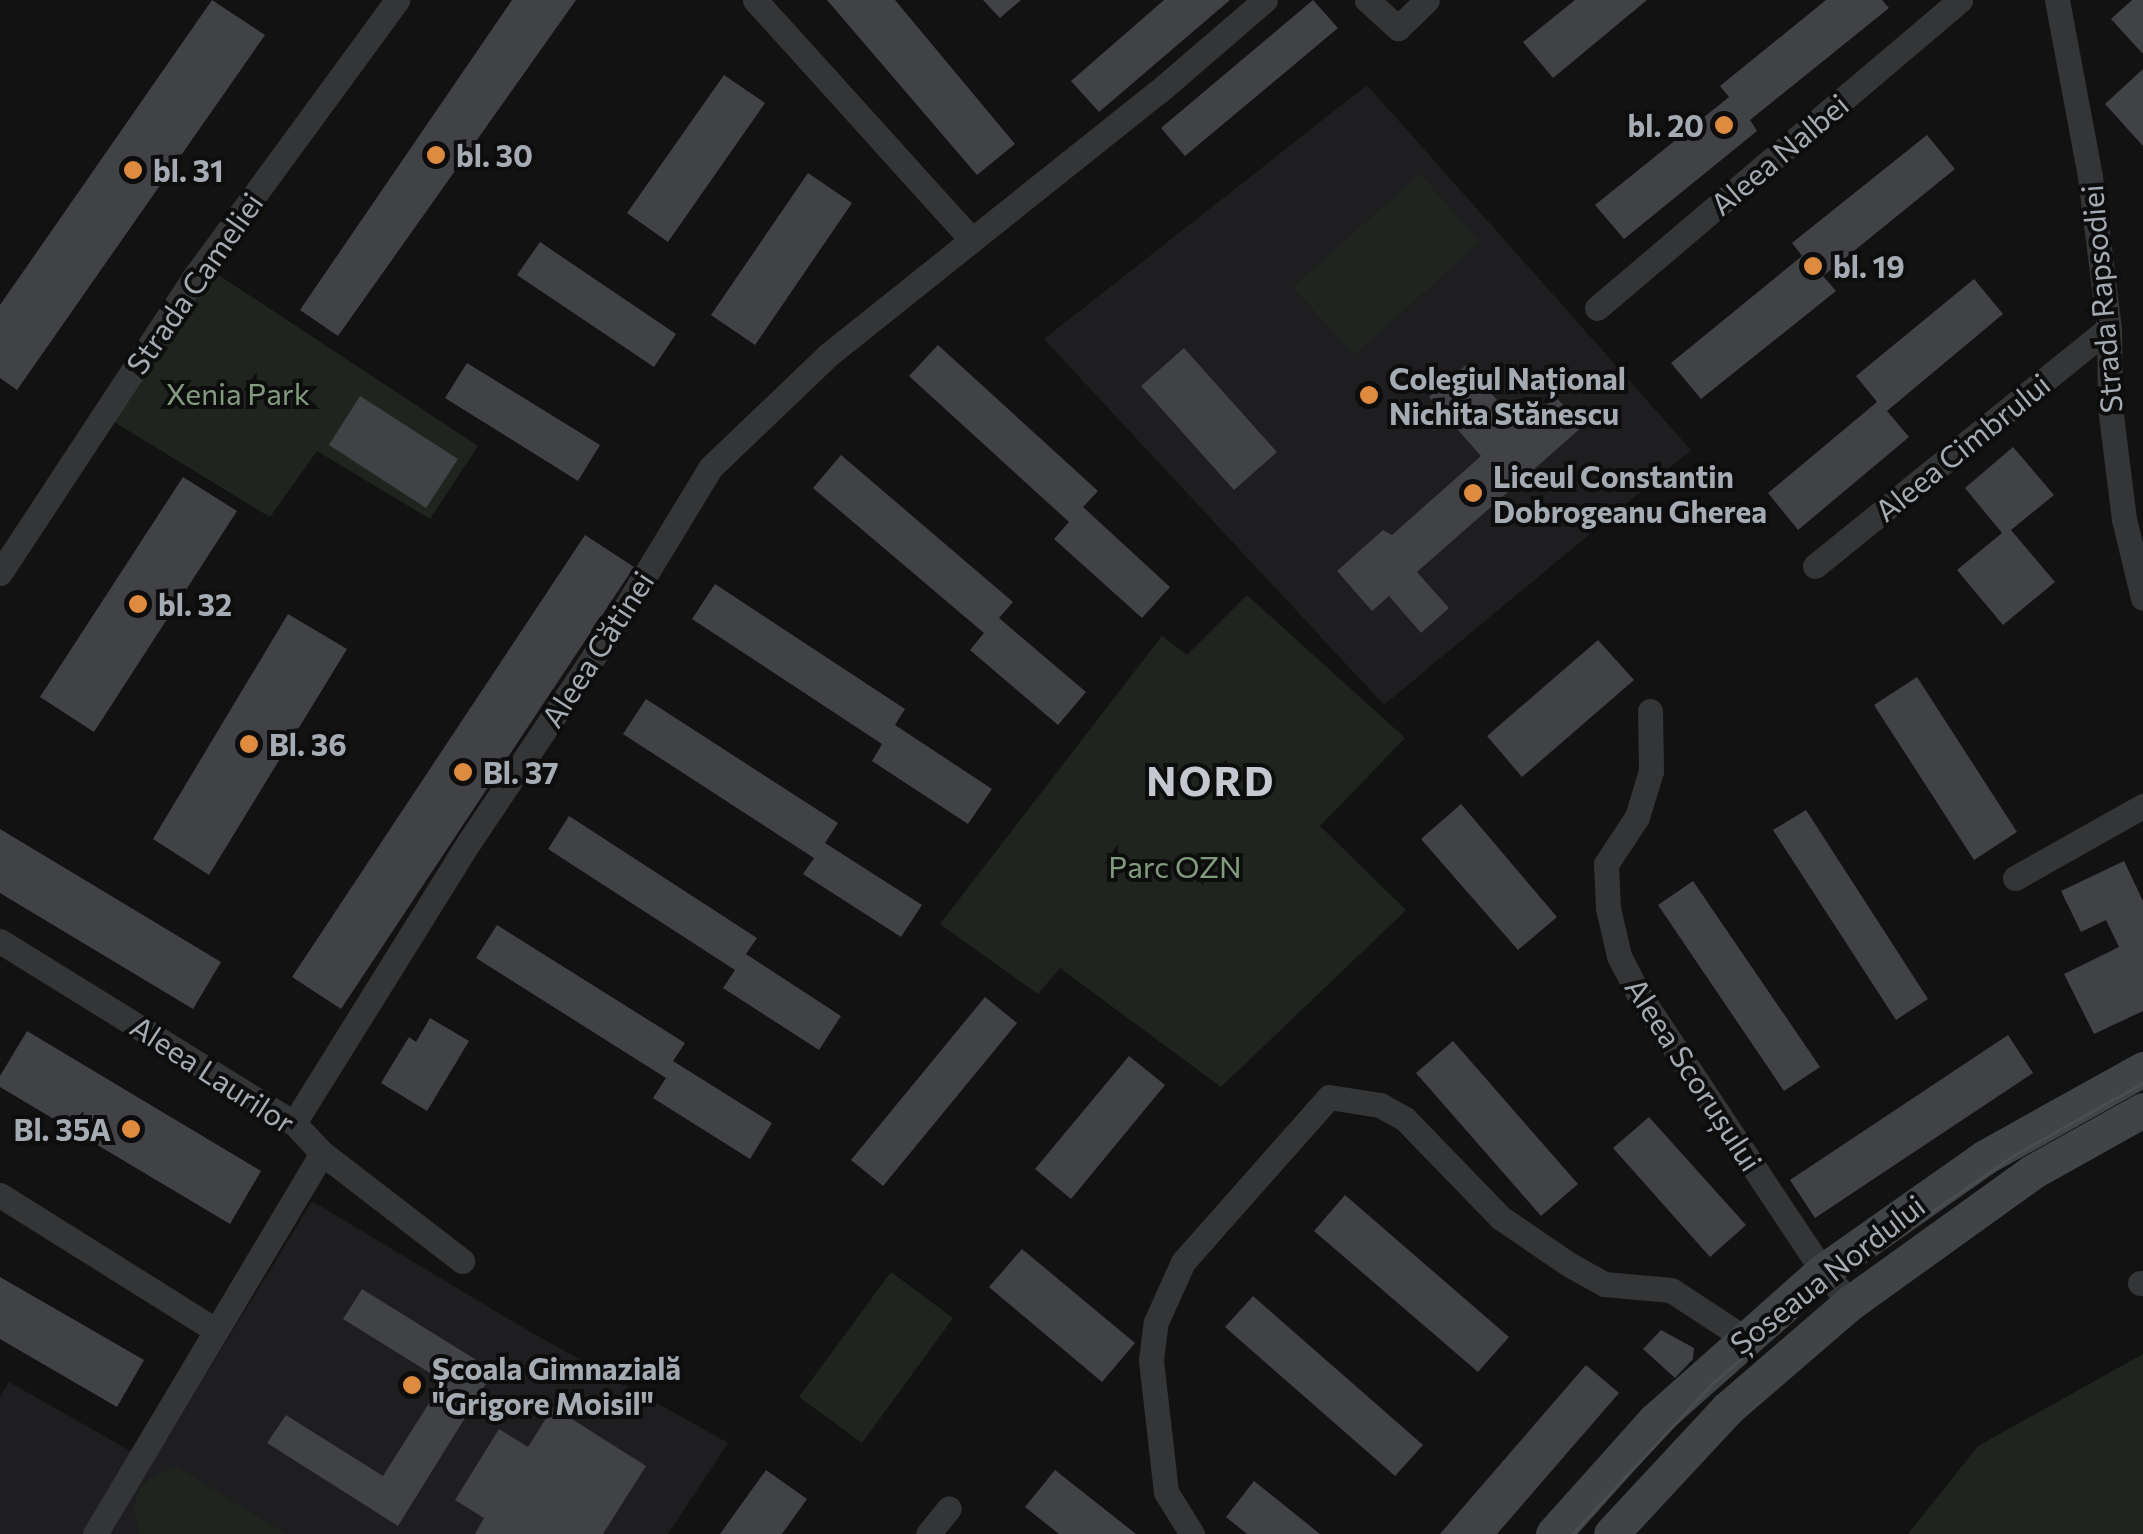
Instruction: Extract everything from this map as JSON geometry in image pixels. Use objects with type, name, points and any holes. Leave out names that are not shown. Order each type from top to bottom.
[{"type":"main road","name":"Șoseaua Nordului","points":[[1553,1534],[1655,1420],[1823,1272],[1985,1157],[2143,1069]]},
{"type":"main road","name":"Șoseaua Nordului","points":[[1611,1534],[1726,1409],[1850,1303],[2032,1172],[2143,1110]]},
{"type":"street","name":"Strada Cameliei","points":[[0,573],[193,279],[397,0]]},
{"type":"street","points":[[755,0],[971,239]]},
{"type":"street","name":"Aleea Cătinei","points":[[294,1123],[470,842],[613,628],[711,467],[828,355],[1158,92],[1265,0]]},
{"type":"street","points":[[1367,0],[1398,28],[1427,0]]},
{"type":"street","name":"Aleea Nalbei","points":[[1598,308],[1960,0]]},
{"type":"street","name":"Strada Rapsodiei","points":[[2057,0],[2086,156],[2109,328],[2110,407],[2124,519],[2143,598]]},
{"type":"street","name":"Aleea Cimbrului","points":[[1815,566],[2109,328]]},
{"type":"street","name":"Aleea Scorușului","points":[[1650,712],[1651,770],[1636,817],[1606,864],[1608,908],[1618,956],[1638,994],[1823,1272],[1850,1303]]},
{"type":"street","points":[[2014,878],[2143,806]]},
{"type":"street","name":"Aleea Laurilor","points":[[0,941],[294,1123],[322,1153],[462,1261]]},
{"type":"street","points":[[1192,1534],[1166,1492],[1151,1360],[1156,1322],[1183,1262],[1329,1097],[1380,1104],[1405,1119],[1501,1218],[1604,1284],[1671,1290],[1744,1338]]},
{"type":"street","points":[[95,1534],[322,1153]]},
{"type":"street","points":[[0,1195],[215,1330]]},
{"type":"street","points":[[928,1534],[949,1508]]},
{"type":"shaded area","name":"Colegiul Național Nichita Stănescu","points":[[1367,85],[1691,450],[1384,705],[1044,339]]},
{"type":"shaded area","name":"Școala Gimnazială \"Grigore Moisil\"","points":[[312,1201],[522,1327],[728,1443],[668,1534],[109,1534]]},
{"type":"shaded area","points":[[9,1382],[134,1453],[84,1534],[0,1534],[0,1397]]},
{"type":"green space","points":[[1420,174],[1480,242],[1354,355],[1293,287]]},
{"type":"green space","name":"Xenia Park","points":[[211,270],[478,446],[430,519],[317,451],[270,517],[114,422]]},
{"type":"green space","name":"Parc OZN","points":[[1247,595],[1405,738],[1320,826],[1406,910],[1221,1087],[1060,968],[1038,994],[940,924],[1162,636],[1187,655]]},
{"type":"green space","points":[[891,1272],[953,1318],[862,1443],[799,1397]]},
{"type":"green space","points":[[2143,1354],[2143,1534],[1908,1534],[1978,1446]]},
{"type":"green space","points":[[177,1467],[286,1534],[139,1534],[134,1507],[140,1488],[159,1473]]},
{"type":"building","name":"bl. 31","points":[[212,0],[265,35],[17,390],[0,378],[0,305]]},
{"type":"building","name":"bl. 30","points":[[512,0],[576,0],[338,336],[300,310]]},
{"type":"building","points":[[827,0],[895,0],[1015,144],[977,175]]},
{"type":"building","points":[[983,0],[1021,0],[1000,18]]},
{"type":"building","points":[[1164,0],[1230,0],[1099,112],[1071,81]]},
{"type":"building","points":[[1313,0],[1338,28],[1185,156],[1161,128]]},
{"type":"building","points":[[1575,0],[1647,0],[1553,78],[1523,42]]},
{"type":"building","name":"bl. 20","points":[[1826,0],[1882,0],[1889,8],[1750,120],[1757,131],[1624,239],[1595,205],[1729,97],[1720,86]]},
{"type":"building","points":[[2132,0],[2143,0],[2143,54],[2111,19]]},
{"type":"building","points":[[2143,69],[2143,146],[2105,104]]},
{"type":"building","points":[[724,75],[765,103],[668,242],[627,213]]},
{"type":"building","name":"bl. 19","points":[[1927,135],[1955,169],[1823,276],[1836,291],[1701,399],[1671,363],[1802,256],[1792,243]]},
{"type":"building","points":[[808,173],[852,203],[755,345],[711,315]]},
{"type":"building","points":[[540,242],[676,334],[654,367],[517,275]]},
{"type":"building","points":[[1974,279],[2003,314],[1887,411],[1909,437],[1798,530],[1768,493],[1877,402],[1856,376]]},
{"type":"building","points":[[938,345],[1098,491],[1083,507],[1170,587],[1142,618],[1054,539],[1069,522],[909,376]]},
{"type":"building","points":[[1184,348],[1277,452],[1234,490],[1141,386]]},
{"type":"building","points":[[467,363],[600,445],[578,481],[445,398]]},
{"type":"building","name":"Liceul Constantin Dobrogeanu Gherea","points":[[1466,365],[1521,427],[1556,397],[1582,427],[1417,572],[1449,608],[1421,633],[1389,596],[1372,611],[1337,571],[1383,530],[1392,535],[1481,456],[1429,397]]},
{"type":"building","points":[[360,396],[458,459],[426,508],[329,445]]},
{"type":"building","points":[[2013,447],[2054,495],[2011,530],[2055,582],[2003,625],[1957,570],[2002,533],[1965,488]]},
{"type":"building","points":[[841,455],[1013,602],[999,618],[1086,692],[1058,725],[970,650],[984,633],[813,488]]},
{"type":"building","name":"bl. 32","points":[[183,477],[237,511],[94,732],[40,697]]},
{"type":"building","name":"Bl. 37","points":[[585,535],[634,567],[341,1009],[292,977]]},
{"type":"building","points":[[715,584],[905,709],[895,725],[992,789],[968,824],[872,761],[882,744],[692,619]]},
{"type":"building","name":"Bl. 36","points":[[288,614],[347,649],[209,875],[153,839]]},
{"type":"building","points":[[1598,640],[1634,680],[1522,777],[1487,736]]},
{"type":"building","points":[[1917,677],[2017,832],[1974,860],[1874,705]]},
{"type":"building","points":[[646,699],[838,823],[825,843],[922,905],[901,937],[803,874],[814,858],[623,734]]},
{"type":"building","points":[[1461,804],[1557,917],[1518,950],[1421,839]]},
{"type":"building","points":[[1806,810],[1928,999],[1896,1020],[1773,830]]},
{"type":"building","points":[[569,816],[757,938],[746,954],[841,1016],[819,1050],[723,988],[735,970],[548,849]]},
{"type":"building","points":[[0,829],[221,962],[193,1009],[0,893]]},
{"type":"building","points":[[2124,861],[2143,901],[2143,1011],[2094,1034],[2064,974],[2119,947],[2106,920],[2081,932],[2061,891]]},
{"type":"building","points":[[1693,881],[1820,1067],[1784,1091],[1658,905]]},
{"type":"building","points":[[497,925],[685,1043],[673,1061],[772,1123],[750,1159],[653,1098],[666,1078],[476,958]]},
{"type":"building","points":[[985,997],[1017,1023],[883,1186],[851,1160]]},
{"type":"building","points":[[430,1018],[469,1041],[427,1111],[381,1083],[409,1037],[416,1042]]},
{"type":"building","name":"Bl. 35A","points":[[27,1031],[261,1171],[230,1224],[0,1087],[0,1076]]},
{"type":"building","points":[[2008,1035],[2033,1073],[1815,1218],[1790,1180]]},
{"type":"building","points":[[1453,1041],[1578,1184],[1541,1216],[1416,1073]]},
{"type":"building","points":[[1129,1056],[1165,1085],[1071,1199],[1035,1169]]},
{"type":"building","points":[[1649,1117],[1746,1225],[1710,1257],[1613,1148]]},
{"type":"building","points":[[1345,1195],[1509,1337],[1478,1372],[1314,1231]]},
{"type":"building","points":[[1022,1249],[1135,1343],[1102,1382],[989,1287]]},
{"type":"building","points":[[0,1277],[144,1360],[117,1407],[0,1339]]},
{"type":"building","points":[[362,1289],[494,1371],[398,1526],[267,1443],[286,1415],[383,1476],[443,1381],[343,1319]]},
{"type":"building","points":[[1253,1296],[1423,1445],[1395,1476],[1225,1327]]},
{"type":"building","points":[[1661,1330],[1694,1348],[1693,1359],[1675,1378],[1643,1349]]},
{"type":"building","points":[[1586,1365],[1619,1393],[1497,1534],[1440,1534]]},
{"type":"building","points":[[553,1407],[646,1466],[603,1534],[475,1534],[484,1518],[455,1500],[499,1429],[528,1447]]},
{"type":"building","points":[[766,1470],[807,1499],[782,1534],[720,1534]]},
{"type":"building","points":[[1055,1470],[1136,1534],[1059,1534],[1025,1507]]},
{"type":"building","points":[[1254,1481],[1320,1534],[1247,1534],[1226,1517]]},
{"type":"tram line","points":[[1572,1534],[1713,1383],[1841,1274],[2014,1155],[2143,1083]]},
{"type":"place","name":"bl. 20","points":[[1724,125]]},
{"type":"place","name":"bl. 30","points":[[436,155]]},
{"type":"place","name":"bl. 31","points":[[133,170]]},
{"type":"place","name":"bl. 19","points":[[1813,266]]},
{"type":"place","name":"Colegiul Național Nichita Stănescu","points":[[1369,395]]},
{"type":"place","name":"Liceul Constantin Dobrogeanu Gherea","points":[[1473,493]]},
{"type":"place","name":"bl. 32","points":[[138,604]]},
{"type":"place","name":"Bl. 36","points":[[249,744]]},
{"type":"place","name":"Bl. 37","points":[[463,772]]},
{"type":"place","name":"Bl. 35A","points":[[131,1129]]},
{"type":"place","name":"Școala Gimnazială \"Grigore Moisil\"","points":[[412,1385]]},
{"type":"district","name":"NORD","points":[[1211,780]]}]
